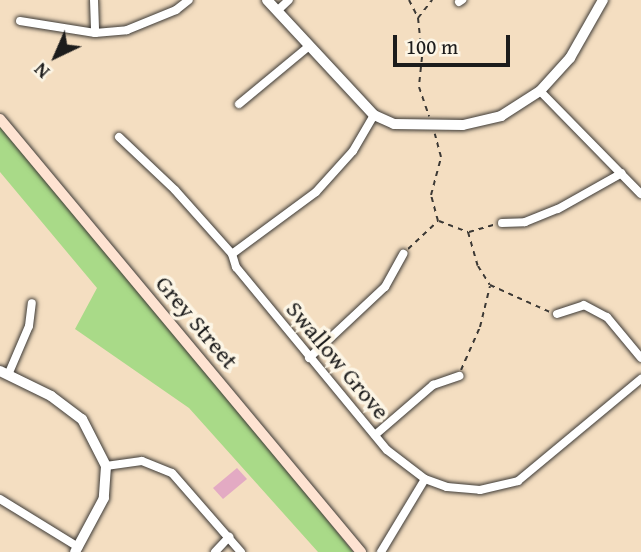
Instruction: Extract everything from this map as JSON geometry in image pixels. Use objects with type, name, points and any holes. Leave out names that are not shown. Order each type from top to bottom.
[{"type":"main road","name":"Grey Street","points":[[0,119],[361,552]]},
{"type":"street","points":[[94,0],[95,33]]},
{"type":"street","points":[[20,21],[95,33],[127,30],[176,10],[189,0]]},
{"type":"street","points":[[267,0],[374,115],[394,124],[463,125],[500,116],[540,91],[570,58],[603,0]]},
{"type":"street","points":[[277,11],[289,0]]},
{"type":"street","points":[[239,104],[308,47]]},
{"type":"street","points":[[540,91],[641,194]]},
{"type":"street","points":[[232,254],[316,192],[353,151],[374,115]]},
{"type":"street","name":"Swallow Grove","points":[[119,138],[175,190],[232,254],[236,267],[387,450],[425,479],[480,490],[518,481],[641,379]]},
{"type":"street","points":[[502,223],[525,222],[558,209],[622,173]]},
{"type":"street","points":[[310,358],[385,287],[403,254]]},
{"type":"street","points":[[0,499],[76,549],[104,498],[106,466],[82,419],[51,396],[4,373],[29,326],[32,303]]},
{"type":"street","points":[[557,314],[584,305],[596,311],[607,317],[641,358]]},
{"type":"street","points":[[376,435],[433,385],[459,376]]},
{"type":"street","points":[[106,466],[142,461],[172,473],[241,552]]},
{"type":"street","points":[[381,552],[425,479]]},
{"type":"street","points":[[215,552],[229,537]]},
{"type":"path","points":[[409,0],[418,18],[422,57],[419,88],[433,124],[441,157],[431,195],[438,221]]},
{"type":"path","points":[[418,18],[432,0]]},
{"type":"path","points":[[438,221],[468,232],[502,223]]},
{"type":"path","points":[[403,254],[438,221]]},
{"type":"path","points":[[468,232],[478,265],[491,285],[537,309],[557,314]]},
{"type":"path","points":[[459,376],[480,327],[491,285]]},
{"type":"green space","points":[[0,125],[353,552],[318,552],[189,408],[75,329],[97,288],[0,172]]},
{"type":"building","points":[[237,468],[247,479],[223,499],[213,488]]}]
